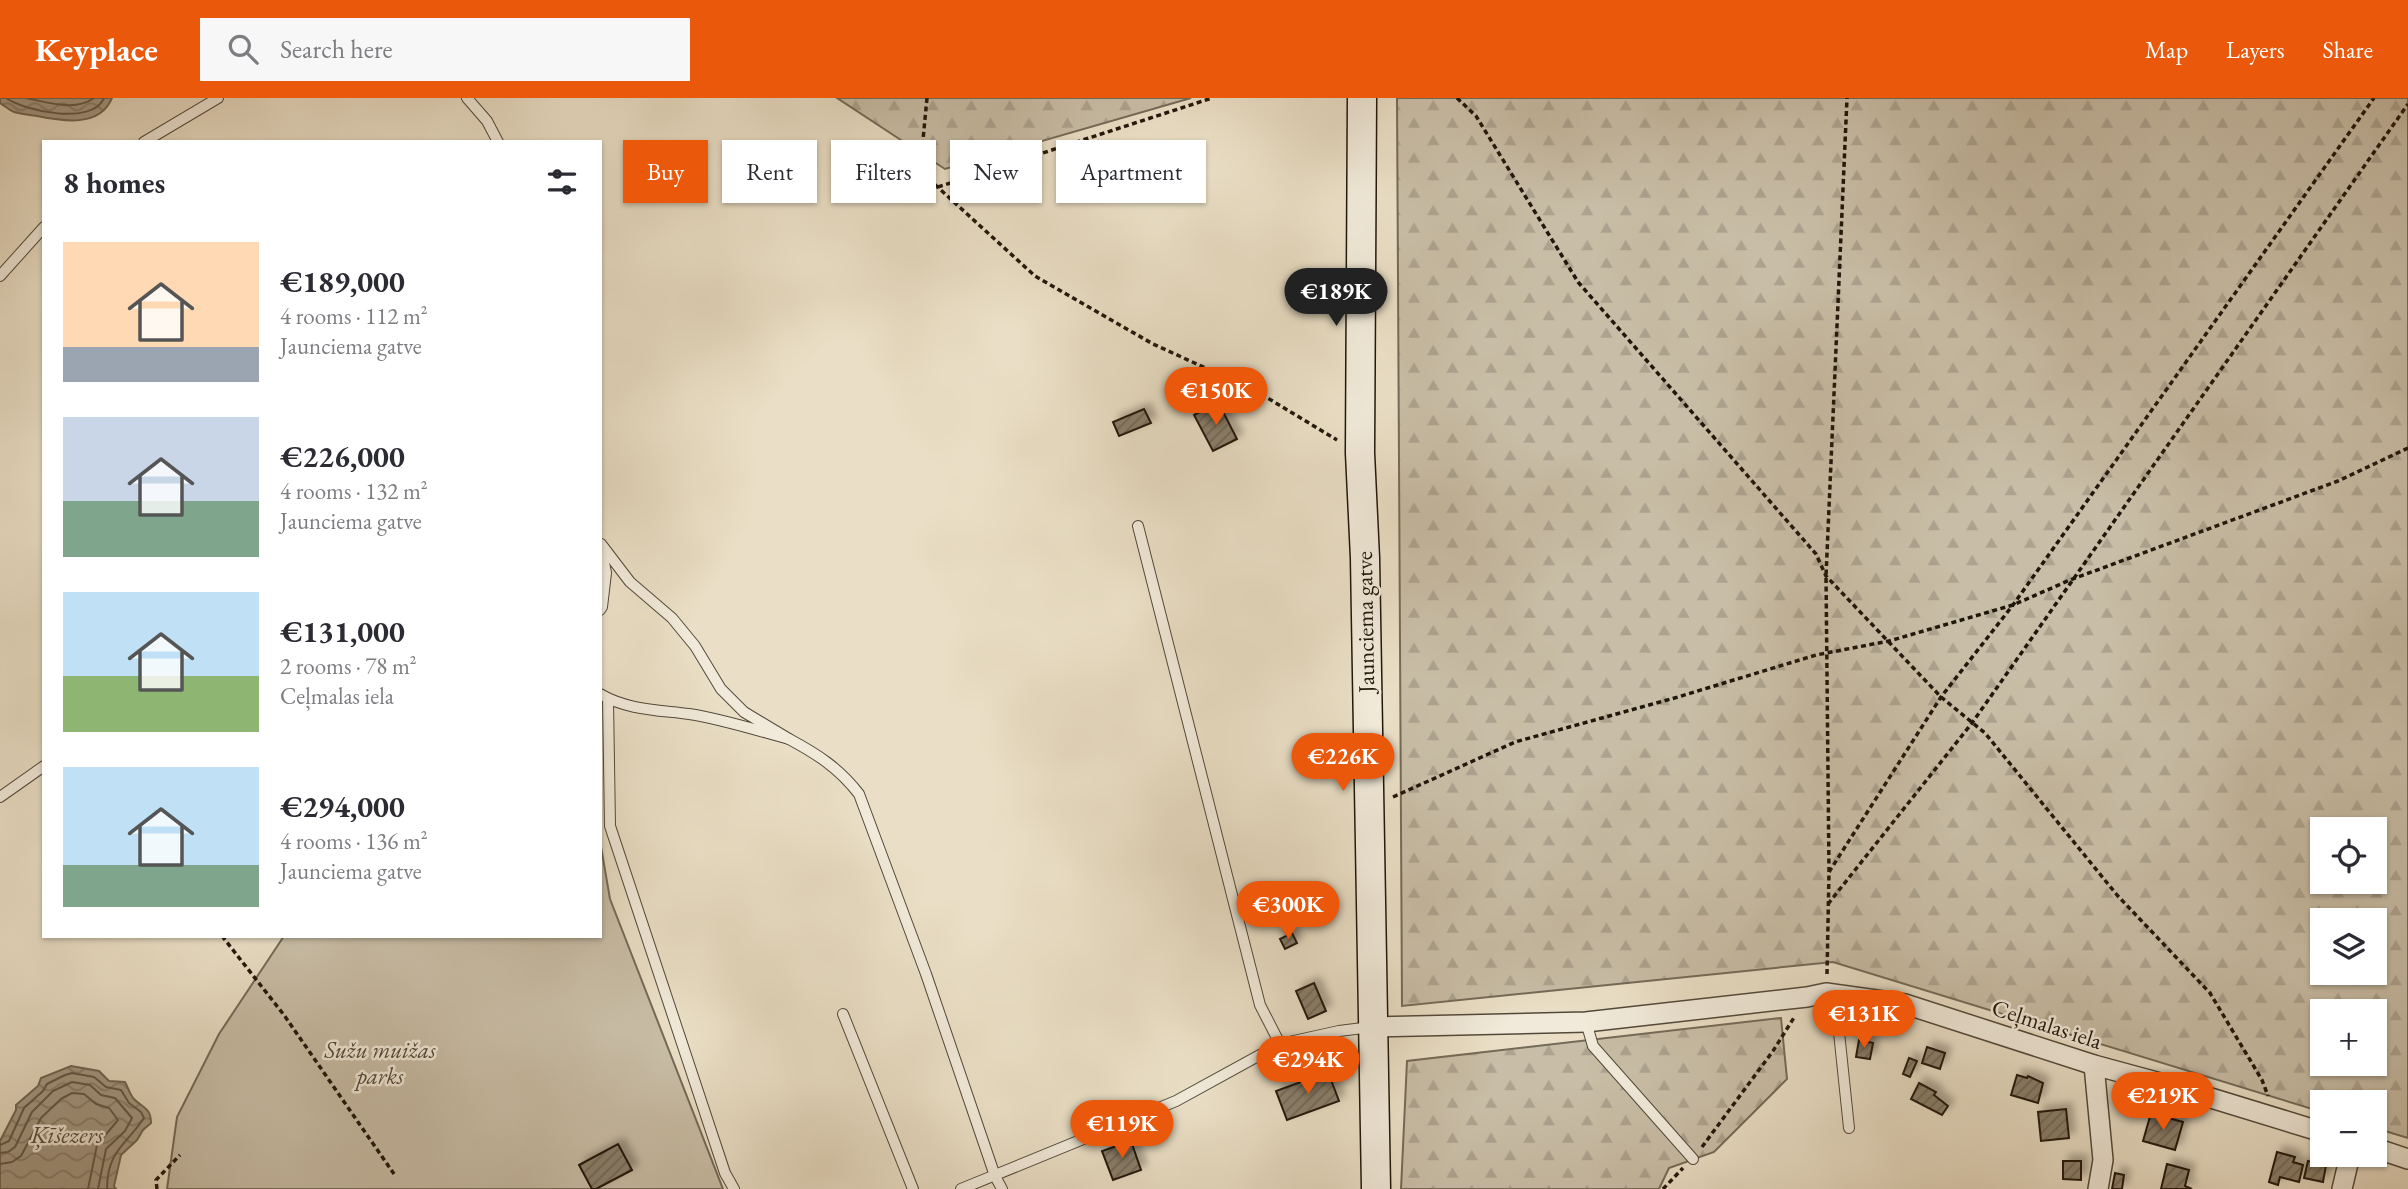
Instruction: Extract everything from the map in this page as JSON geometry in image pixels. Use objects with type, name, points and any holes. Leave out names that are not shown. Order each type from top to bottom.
[{"type":"main road","name":"Jaunciema gatve","points":[[1362,98],[1360,453],[1365,558],[1376,1189]]},
{"type":"street","name":"Ceļmalas iela","points":[[1372,1027],[1586,1022],[1823,994],[1905,1004],[2094,1065],[2310,1129]]},
{"type":"street","points":[[2094,1065],[2103,1160],[2098,1189]]},
{"type":"street","points":[[2387,1152],[2408,1159]]},
{"type":"street","points":[[2342,1189],[2347,1167]]},
{"type":"lane","points":[[147,140],[218,98]]},
{"type":"lane","points":[[467,98],[487,121],[497,140]]},
{"type":"lane","points":[[0,276],[42,229]]},
{"type":"lane","points":[[1138,526],[1260,1005],[1280,1044]]},
{"type":"lane","points":[[602,546],[630,582],[672,618],[695,646],[721,689],[744,712],[821,756],[844,775],[859,794],[926,974],[995,1176],[1002,1189]]},
{"type":"lane","points":[[602,553],[606,573],[602,608]]},
{"type":"lane","points":[[734,1189],[725,1172],[610,826],[604,697],[650,710],[691,714],[789,738]]},
{"type":"lane","points":[[0,797],[42,767]]},
{"type":"lane","points":[[1823,994],[1849,1128]]},
{"type":"lane","points":[[843,1014],[914,1189]]},
{"type":"lane","points":[[1586,1022],[1593,1046],[1693,1159]]},
{"type":"lane","points":[[961,1189],[1176,1101],[1280,1044],[1372,1027]]},
{"type":"path","points":[[927,98],[920,171],[1035,276],[1153,344],[1256,391],[1360,453]]},
{"type":"path","points":[[938,187],[1213,98]]},
{"type":"path","points":[[1457,98],[1476,116],[1578,282],[1816,554],[1826,576],[1941,697],[1985,733],[2117,895],[2210,993],[2262,1080],[2277,1119]]},
{"type":"path","points":[[1663,1189],[1693,1159],[1773,1051],[1823,994],[1829,872],[1826,576],[1847,98]]},
{"type":"path","points":[[1829,872],[1941,697],[2013,605],[2374,98]]},
{"type":"path","points":[[1828,904],[1972,723],[2070,580],[2408,104]]},
{"type":"path","points":[[1368,805],[1398,795],[1515,742],[2013,605],[2070,580],[2338,481],[2408,448]]},
{"type":"path","points":[[224,938],[284,1015],[394,1174]]},
{"type":"path","points":[[157,1189],[156,1180],[180,1155]]},
{"type":"green space","points":[[837,98],[1191,98],[1042,141],[950,140],[950,168],[945,169],[936,163],[936,140],[901,140]]},
{"type":"green space","points":[[1397,98],[2408,98],[2408,1138],[2387,1132],[2387,1090],[2310,1090],[2310,1108],[1833,962],[1402,1006]]},
{"type":"green space","name":"Sužu muižas parks","points":[[602,853],[610,899],[723,1189],[167,1189],[177,1117],[219,1034],[283,938],[602,938]]},
{"type":"green space","points":[[1781,1018],[1787,1079],[1714,1152],[1669,1168],[1659,1189],[1401,1189],[1407,1061]]},
{"type":"water","points":[[0,98],[112,98],[99,114],[90,118],[69,120],[14,112],[0,103]]},
{"type":"water","name":"Ķīšezers","points":[[71,1066],[99,1071],[109,1081],[125,1082],[133,1097],[150,1114],[151,1123],[121,1155],[114,1186],[116,1189],[0,1189],[0,1141],[16,1105],[38,1086],[41,1078]]},
{"type":"building","points":[[1218,402],[1237,439],[1213,451],[1194,415]]},
{"type":"building","points":[[1144,409],[1151,423],[1119,436],[1113,422]]},
{"type":"building","points":[[1292,933],[1297,943],[1285,949],[1280,939]]},
{"type":"building","points":[[1314,983],[1326,1011],[1308,1019],[1296,991]]},
{"type":"building","points":[[1859,1040],[1873,1043],[1870,1059],[1856,1057]]},
{"type":"building","points":[[1927,1047],[1945,1053],[1940,1069],[1922,1063]]},
{"type":"building","points":[[1909,1058],[1917,1061],[1910,1077],[1903,1074]]},
{"type":"building","points":[[1328,1072],[1339,1101],[1287,1120],[1276,1091]]},
{"type":"building","points":[[2017,1075],[2028,1076],[2043,1083],[2038,1103],[2011,1095]]},
{"type":"building","points":[[1919,1083],[1936,1092],[1934,1095],[1948,1106],[1942,1115],[1911,1099]]},
{"type":"building","points":[[2066,1109],[2069,1138],[2041,1141],[2038,1112]]},
{"type":"building","points":[[2151,1113],[2183,1122],[2175,1150],[2143,1141]]},
{"type":"building","points":[[1131,1141],[1141,1170],[1113,1180],[1102,1151]]},
{"type":"building","points":[[618,1144],[632,1170],[592,1189],[579,1165]]},
{"type":"building","points":[[2277,1152],[2295,1157],[2293,1162],[2303,1165],[2299,1182],[2280,1177],[2278,1185],[2269,1182]]},
{"type":"building","points":[[2063,1161],[2081,1161],[2081,1180],[2063,1179]]},
{"type":"building","points":[[2308,1161],[2310,1167],[2326,1167],[2323,1182],[2304,1178]]},
{"type":"building","points":[[2167,1164],[2189,1170],[2185,1186],[2192,1189],[2161,1189]]},
{"type":"building","points":[[2115,1173],[2124,1175],[2122,1189],[2112,1189]]}]
